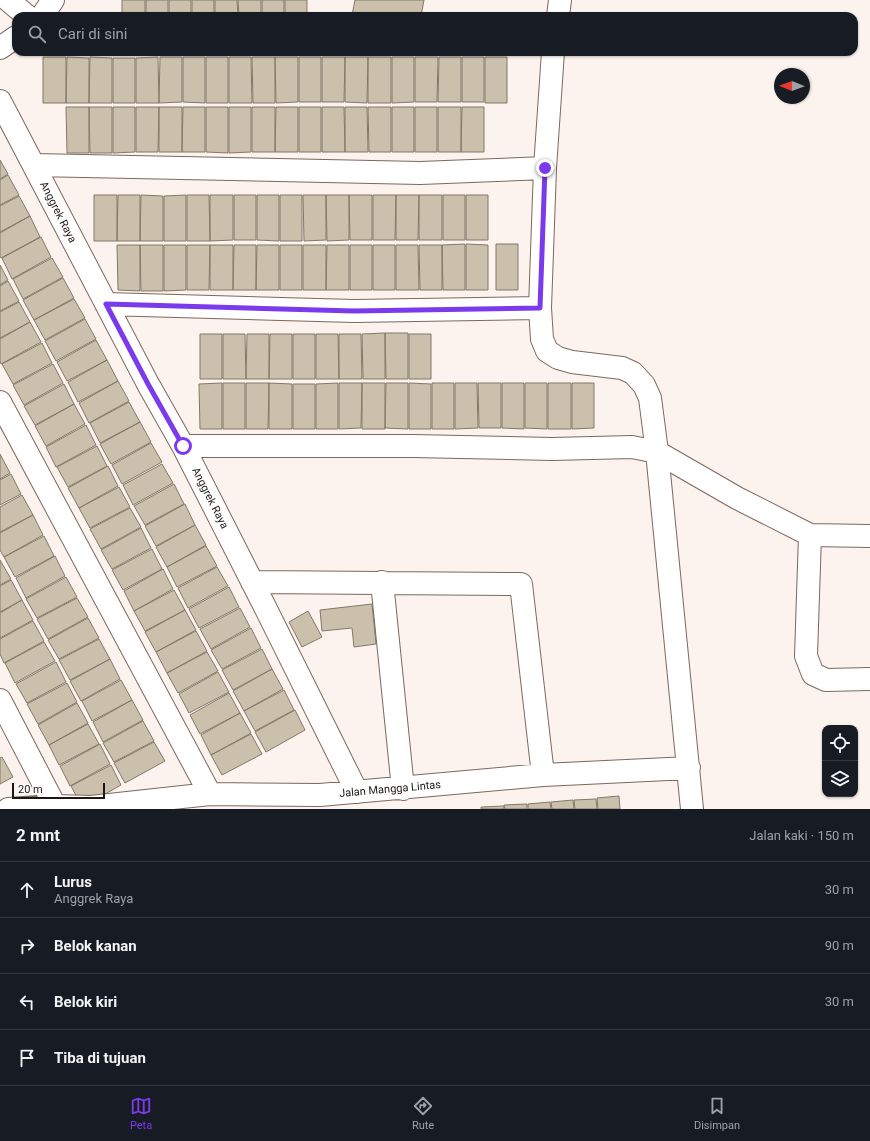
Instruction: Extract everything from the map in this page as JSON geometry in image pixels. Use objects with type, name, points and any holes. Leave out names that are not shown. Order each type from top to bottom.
[{"type":"street","points":[[8,0],[22,12]]},
{"type":"street","points":[[45,12],[53,0]]},
{"type":"street","points":[[558,12],[560,0]]},
{"type":"street","points":[[0,48],[12,40]]},
{"type":"street","points":[[552,56],[545,168],[540,308],[542,339],[547,351],[558,358],[572,362],[622,368],[632,373],[644,385],[650,398],[657,452],[692,809]]},
{"type":"street","name":"Anggrek Raya","points":[[0,101],[148,384],[183,446],[357,792]]},
{"type":"street","points":[[34,165],[420,173],[545,168]]},
{"type":"street","points":[[106,304],[354,311],[540,308]]},
{"type":"street","points":[[0,402],[210,794]]},
{"type":"street","points":[[183,446],[413,446],[552,449],[632,447],[657,452],[737,498],[810,535],[870,536]]},
{"type":"street","points":[[810,535],[806,656],[813,674],[826,680],[870,679]]},
{"type":"street","points":[[252,582],[521,584],[543,775]]},
{"type":"street","points":[[382,582],[403,789]]},
{"type":"street","points":[[0,700],[55,806]]},
{"type":"street","name":"Jalan Mangga Lintas","points":[[8,809],[55,806],[91,808],[210,794],[320,795],[403,789],[543,775],[689,768]]},
{"type":"building","points":[[122,0],[145,0],[145,12],[122,12]]},
{"type":"building","points":[[146,0],[168,0],[168,12],[146,12]]},
{"type":"building","points":[[169,0],[191,0],[191,12],[169,12]]},
{"type":"building","points":[[192,0],[214,0],[214,12],[192,12]]},
{"type":"building","points":[[215,0],[237,0],[238,12],[215,12]]},
{"type":"building","points":[[238,0],[261,0],[261,12],[239,12]]},
{"type":"building","points":[[262,0],[284,0],[284,12],[262,12]]},
{"type":"building","points":[[285,0],[307,0],[307,12],[285,12]]},
{"type":"building","points":[[355,0],[424,0],[422,12],[353,12]]},
{"type":"building","points":[[43,57],[66,57],[66,103],[43,103]]},
{"type":"building","points":[[67,57],[89,58],[89,103],[66,103]]},
{"type":"building","points":[[90,57],[112,58],[112,103],[89,103]]},
{"type":"building","points":[[158,57],[159,103],[136,103],[136,58]]},
{"type":"building","points":[[160,57],[182,57],[182,102],[159,103]]},
{"type":"building","points":[[183,57],[205,57],[205,103],[183,102]]},
{"type":"building","points":[[206,57],[228,57],[228,103],[206,103]]},
{"type":"building","points":[[229,57],[251,57],[252,103],[229,103]]},
{"type":"building","points":[[252,57],[275,57],[275,103],[253,103]]},
{"type":"building","points":[[275,57],[298,57],[298,102],[276,103]]},
{"type":"building","points":[[299,57],[321,57],[321,102],[299,102]]},
{"type":"building","points":[[322,57],[345,57],[344,102],[322,102]]},
{"type":"building","points":[[345,57],[368,57],[367,103],[345,102]]},
{"type":"building","points":[[368,57],[391,57],[391,103],[368,103]]},
{"type":"building","points":[[392,57],[414,57],[414,102],[392,103]]},
{"type":"building","points":[[415,57],[438,57],[437,102],[415,102]]},
{"type":"building","points":[[439,57],[461,57],[461,102],[438,102]]},
{"type":"building","points":[[462,57],[484,57],[484,102],[462,102]]},
{"type":"building","points":[[485,57],[507,57],[507,103],[485,103]]},
{"type":"building","points":[[113,58],[135,58],[135,103],[113,103]]},
{"type":"building","points":[[66,107],[89,107],[89,153],[67,153]]},
{"type":"building","points":[[89,107],[112,107],[112,153],[90,153]]},
{"type":"building","points":[[113,107],[135,107],[135,152],[113,153]]},
{"type":"building","points":[[136,107],[159,107],[158,152],[136,152]]},
{"type":"building","points":[[159,107],[182,107],[182,152],[159,152]]},
{"type":"building","points":[[183,107],[205,107],[205,152],[182,152]]},
{"type":"building","points":[[206,107],[228,107],[228,153],[206,152]]},
{"type":"building","points":[[229,107],[251,107],[251,152],[229,153]]},
{"type":"building","points":[[252,107],[275,107],[275,152],[252,152]]},
{"type":"building","points":[[276,107],[298,107],[298,152],[275,152]]},
{"type":"building","points":[[299,107],[321,107],[321,152],[299,152]]},
{"type":"building","points":[[322,107],[344,107],[345,152],[322,152]]},
{"type":"building","points":[[345,107],[367,107],[368,152],[345,152]]},
{"type":"building","points":[[368,107],[391,107],[391,152],[369,152]]},
{"type":"building","points":[[392,107],[414,107],[414,152],[392,152]]},
{"type":"building","points":[[415,107],[437,107],[437,152],[415,152]]},
{"type":"building","points":[[438,107],[461,107],[461,152],[438,152]]},
{"type":"building","points":[[462,107],[484,107],[484,152],[461,152]]},
{"type":"building","points":[[0,160],[8,174],[0,179]]},
{"type":"building","points":[[8,175],[19,195],[0,205],[0,180]]},
{"type":"building","points":[[94,195],[117,195],[117,241],[94,241]]},
{"type":"building","points":[[118,195],[140,195],[140,241],[117,241]]},
{"type":"building","points":[[141,195],[163,196],[163,241],[140,241]]},
{"type":"building","points":[[186,195],[186,241],[164,241],[164,196]]},
{"type":"building","points":[[187,195],[209,195],[210,241],[187,241]]},
{"type":"building","points":[[210,195],[233,195],[233,240],[210,241]]},
{"type":"building","points":[[234,195],[256,195],[256,240],[234,240]]},
{"type":"building","points":[[257,195],[279,195],[279,241],[257,240]]},
{"type":"building","points":[[280,195],[302,195],[302,241],[280,241]]},
{"type":"building","points":[[303,195],[326,195],[326,240],[304,241]]},
{"type":"building","points":[[326,195],[349,195],[349,240],[327,241]]},
{"type":"building","points":[[349,195],[372,195],[372,240],[350,240]]},
{"type":"building","points":[[373,195],[396,195],[395,240],[373,240]]},
{"type":"building","points":[[396,195],[419,195],[418,240],[396,240]]},
{"type":"building","points":[[419,195],[442,195],[442,240],[419,240]]},
{"type":"building","points":[[443,195],[465,195],[465,240],[443,240]]},
{"type":"building","points":[[466,195],[488,195],[488,240],[466,240]]},
{"type":"building","points":[[19,196],[30,216],[0,232],[0,206]]},
{"type":"building","points":[[30,216],[40,237],[1,258],[0,233]]},
{"type":"building","points":[[41,237],[51,257],[12,279],[2,258]]},
{"type":"building","points":[[465,244],[465,290],[443,290],[442,245]]},
{"type":"building","points":[[466,244],[488,245],[488,290],[466,290]]},
{"type":"building","points":[[496,244],[518,244],[518,290],[496,290]]},
{"type":"building","points":[[117,245],[140,245],[140,291],[118,290]]},
{"type":"building","points":[[140,245],[163,245],[163,291],[141,291]]},
{"type":"building","points":[[164,245],[186,245],[186,290],[164,291]]},
{"type":"building","points":[[187,245],[210,245],[209,290],[187,290]]},
{"type":"building","points":[[210,245],[233,245],[233,290],[210,290]]},
{"type":"building","points":[[234,245],[256,245],[256,290],[233,290]]},
{"type":"building","points":[[257,245],[279,245],[279,290],[256,290]]},
{"type":"building","points":[[280,245],[302,245],[302,290],[280,290]]},
{"type":"building","points":[[303,245],[326,245],[326,290],[303,290]]},
{"type":"building","points":[[327,245],[349,245],[349,290],[326,290]]},
{"type":"building","points":[[350,245],[372,245],[372,290],[350,290]]},
{"type":"building","points":[[373,245],[395,245],[395,290],[373,290]]},
{"type":"building","points":[[396,245],[418,245],[419,290],[396,290]]},
{"type":"building","points":[[419,245],[442,245],[442,290],[420,290]]},
{"type":"building","points":[[52,258],[63,277],[23,299],[13,279]]},
{"type":"building","points":[[0,265],[8,280],[0,285]]},
{"type":"building","points":[[63,278],[74,298],[34,320],[23,300]]},
{"type":"building","points":[[8,281],[19,301],[0,311],[0,286]]},
{"type":"building","points":[[74,299],[85,318],[45,340],[34,320]]},
{"type":"building","points":[[19,302],[30,322],[0,338],[0,312]]},
{"type":"building","points":[[85,319],[96,339],[56,361],[45,341]]},
{"type":"building","points":[[30,322],[41,342],[1,364],[0,339]]},
{"type":"building","points":[[385,333],[385,379],[363,379],[362,334]]},
{"type":"building","points":[[385,333],[408,333],[408,379],[386,379]]},
{"type":"building","points":[[200,334],[222,334],[222,379],[200,379]]},
{"type":"building","points":[[223,334],[245,334],[246,379],[223,379]]},
{"type":"building","points":[[247,334],[269,334],[269,379],[246,379]]},
{"type":"building","points":[[270,334],[292,334],[292,379],[269,379]]},
{"type":"building","points":[[293,334],[315,334],[315,379],[293,379]]},
{"type":"building","points":[[316,334],[338,334],[339,379],[316,379]]},
{"type":"building","points":[[339,334],[361,334],[362,379],[339,379]]},
{"type":"building","points":[[409,334],[431,334],[431,379],[409,379]]},
{"type":"building","points":[[96,340],[107,360],[67,381],[57,362]]},
{"type":"building","points":[[42,343],[52,363],[13,384],[2,364]]},
{"type":"building","points":[[107,360],[118,381],[78,402],[68,382]]},
{"type":"building","points":[[53,364],[63,383],[24,405],[13,385]]},
{"type":"building","points":[[118,381],[129,401],[89,423],[79,403]]},
{"type":"building","points":[[222,383],[222,429],[200,429],[199,384]]},
{"type":"building","points":[[223,383],[245,383],[245,429],[223,429]]},
{"type":"building","points":[[246,383],[269,383],[268,429],[246,429]]},
{"type":"building","points":[[269,383],[292,384],[292,429],[269,429]]},
{"type":"building","points":[[338,383],[338,429],[316,429],[316,384]]},
{"type":"building","points":[[339,383],[362,383],[361,428],[339,429]]},
{"type":"building","points":[[362,383],[385,383],[385,429],[362,429]]},
{"type":"building","points":[[386,383],[408,383],[408,429],[385,428]]},
{"type":"building","points":[[409,383],[431,384],[431,429],[409,429]]},
{"type":"building","points":[[432,383],[454,383],[454,429],[432,429]]},
{"type":"building","points":[[455,383],[477,383],[478,428],[455,429]]},
{"type":"building","points":[[478,383],[501,383],[501,428],[479,428]]},
{"type":"building","points":[[502,383],[524,383],[524,429],[502,428]]},
{"type":"building","points":[[525,383],[547,383],[547,429],[525,428]]},
{"type":"building","points":[[548,383],[571,383],[571,429],[548,429]]},
{"type":"building","points":[[572,383],[594,383],[594,428],[572,429]]},
{"type":"building","points":[[64,384],[74,404],[35,425],[24,406]]},
{"type":"building","points":[[293,384],[315,384],[315,429],[293,429]]},
{"type":"building","points":[[129,402],[140,422],[100,443],[90,423]]},
{"type":"building","points":[[74,404],[85,424],[46,446],[35,426]]},
{"type":"building","points":[[140,422],[151,442],[111,464],[100,444]]},
{"type":"building","points":[[86,425],[96,445],[56,467],[46,447]]},
{"type":"building","points":[[151,443],[162,462],[122,484],[112,465]]},
{"type":"building","points":[[97,446],[107,466],[68,487],[57,467]]},
{"type":"building","points":[[0,454],[10,473],[0,479]]},
{"type":"building","points":[[162,464],[173,483],[133,505],[123,485]]},
{"type":"building","points":[[108,466],[118,486],[79,508],[68,488]]},
{"type":"building","points":[[11,474],[21,494],[0,505],[0,480]]},
{"type":"building","points":[[174,484],[184,504],[145,525],[134,506]]},
{"type":"building","points":[[119,487],[130,507],[90,528],[79,508]]},
{"type":"building","points":[[22,495],[33,515],[0,532],[0,507]]},
{"type":"building","points":[[185,504],[195,525],[156,546],[145,526]]},
{"type":"building","points":[[130,508],[141,527],[101,549],[90,529]]},
{"type":"building","points":[[33,515],[43,535],[4,557],[0,550],[0,533]]},
{"type":"building","points":[[195,525],[206,545],[167,567],[156,547]]},
{"type":"building","points":[[141,528],[151,548],[112,569],[101,550]]},
{"type":"building","points":[[44,536],[54,556],[15,577],[4,557]]},
{"type":"building","points":[[206,546],[217,566],[177,587],[167,567]]},
{"type":"building","points":[[152,549],[162,569],[123,590],[112,570]]},
{"type":"building","points":[[55,556],[65,576],[26,598],[16,578]]},
{"type":"building","points":[[0,560],[11,579],[0,585]]},
{"type":"building","points":[[217,567],[228,586],[188,608],[178,588]]},
{"type":"building","points":[[163,569],[173,589],[134,611],[124,591]]},
{"type":"building","points":[[66,577],[77,597],[37,618],[26,599]]},
{"type":"building","points":[[11,580],[22,600],[0,612],[0,586]]},
{"type":"building","points":[[229,587],[239,607],[199,628],[189,609]]},
{"type":"building","points":[[174,590],[185,610],[145,631],[134,611]]},
{"type":"building","points":[[77,598],[88,617],[48,639],[37,619]]},
{"type":"building","points":[[22,600],[33,620],[0,638],[0,613]]},
{"type":"building","points":[[372,604],[376,644],[354,647],[352,628],[322,631],[320,610]]},
{"type":"building","points":[[240,608],[250,627],[211,649],[200,629]]},
{"type":"building","points":[[185,610],[196,630],[156,652],[145,632]]},
{"type":"building","points":[[308,611],[322,637],[302,647],[289,622]]},
{"type":"building","points":[[88,618],[99,638],[59,659],[48,640]]},
{"type":"building","points":[[33,621],[44,641],[4,663],[0,654],[0,639]]},
{"type":"building","points":[[251,628],[261,648],[222,669],[211,650]]},
{"type":"building","points":[[196,631],[207,651],[167,673],[156,652]]},
{"type":"building","points":[[99,639],[110,659],[70,680],[59,660]]},
{"type":"building","points":[[44,642],[55,661],[15,683],[5,663]]},
{"type":"building","points":[[262,649],[272,669],[233,690],[222,670]]},
{"type":"building","points":[[207,652],[218,671],[178,693],[167,673]]},
{"type":"building","points":[[110,659],[120,679],[81,701],[70,681]]},
{"type":"building","points":[[56,662],[66,682],[27,703],[16,684]]},
{"type":"building","points":[[272,669],[283,689],[244,711],[233,691]]},
{"type":"building","points":[[218,672],[229,692],[189,713],[179,694]]},
{"type":"building","points":[[121,680],[132,700],[92,721],[82,701]]},
{"type":"building","points":[[67,683],[77,702],[38,724],[27,704]]},
{"type":"building","points":[[284,690],[294,710],[255,731],[244,711]]},
{"type":"building","points":[[229,693],[240,713],[200,734],[190,715]]},
{"type":"building","points":[[132,700],[143,720],[103,742],[93,722]]},
{"type":"building","points":[[77,703],[88,723],[49,745],[38,725]]},
{"type":"building","points":[[295,710],[305,730],[266,752],[255,732]]},
{"type":"building","points":[[240,713],[251,733],[211,755],[201,735]]},
{"type":"building","points":[[143,721],[154,741],[114,762],[103,743]]},
{"type":"building","points":[[88,724],[99,744],[59,765],[49,745]]},
{"type":"building","points":[[251,734],[262,754],[222,775],[211,755]]},
{"type":"building","points":[[154,742],[165,761],[125,783],[114,763]]},
{"type":"building","points":[[100,744],[110,764],[70,786],[60,766]]},
{"type":"building","points":[[2,757],[13,777],[0,784],[0,758]]},
{"type":"building","points":[[111,765],[121,785],[82,807],[71,786]]},
{"type":"building","points":[[619,796],[620,809],[598,809],[597,798]]},
{"type":"building","points":[[596,799],[597,809],[575,809],[574,800]]},
{"type":"building","points":[[573,800],[574,809],[552,809],[551,802]]},
{"type":"building","points":[[550,802],[551,809],[528,809],[528,804]]},
{"type":"building","points":[[527,804],[527,809],[505,809],[504,805]]},
{"type":"building","points":[[504,806],[504,809],[481,809],[481,807]]},
{"type":"route","points":[[183,446],[148,384],[106,304],[354,311],[540,308],[545,168]]}]
